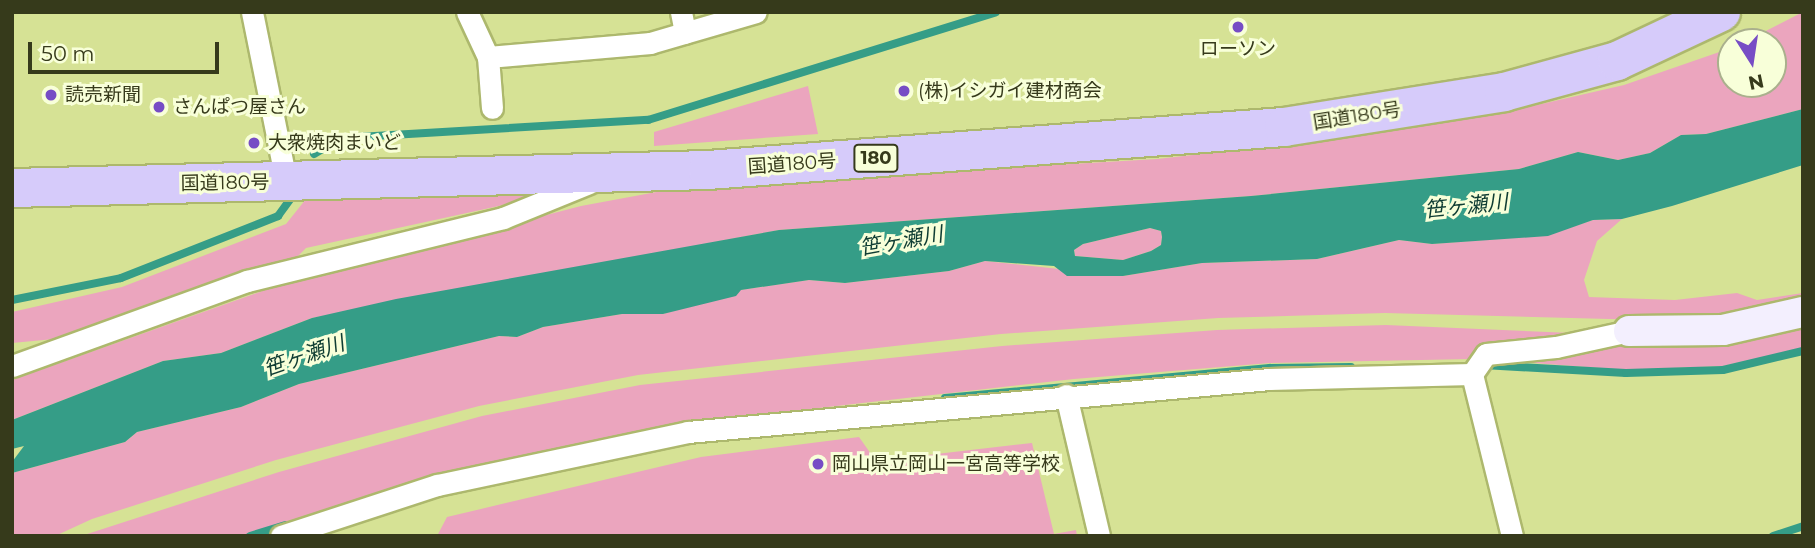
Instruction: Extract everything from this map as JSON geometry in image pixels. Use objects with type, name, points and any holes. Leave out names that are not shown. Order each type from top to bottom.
[{"type":"highway","name":"国道180号","points":[[12,188],[614,173],[1146,141],[1297,125],[1517,88],[1617,61],[1721,12]]},
{"type":"main road","points":[[1629,331],[1723,330],[1803,312]]},
{"type":"street","points":[[252,12],[286,181]]},
{"type":"street","points":[[467,12],[488,57],[492,108]]},
{"type":"street","points":[[488,57],[650,43],[683,22],[756,12]]},
{"type":"street","points":[[12,366],[247,281],[503,218],[614,173]]},
{"type":"street","points":[[281,536],[437,485],[688,432],[1066,395],[1269,379],[1477,367],[1629,331]]},
{"type":"street","points":[[1477,367],[1512,536]]},
{"type":"street","points":[[1066,395],[1099,536]]},
{"type":"shaded area","points":[[1803,12],[1803,109],[1706,134],[1681,135],[1650,153],[1618,160],[1578,152],[1519,169],[1251,196],[779,230],[312,318],[221,353],[163,361],[12,420],[12,380],[288,282],[581,206],[662,191],[780,181],[1157,159],[1284,145],[1511,111],[1624,85],[1717,53],[1717,98],[1787,98],[1787,28],[1772,28]]},
{"type":"shaded area","points":[[808,86],[818,134],[654,146],[654,132]]},
{"type":"shaded area","points":[[546,184],[527,197],[499,206],[306,248],[295,259],[241,271],[65,338],[12,343],[12,312],[122,287],[286,224],[310,194]]},
{"type":"shaded area","points":[[1622,219],[1597,241],[1584,280],[1589,297],[1675,300],[1737,293],[1757,300],[1803,293],[1803,305],[1723,322],[1385,313],[1218,318],[1001,334],[638,375],[479,406],[276,460],[92,519],[55,536],[12,536],[12,473],[125,442],[137,432],[241,407],[299,384],[499,336],[517,337],[543,327],[622,314],[663,314],[740,290],[809,280],[845,283],[949,271],[985,261],[1123,276],[1202,263],[1317,259],[1399,240],[1432,244],[1548,235],[1593,220]]},
{"type":"shaded area","points":[[1150,228],[1161,231],[1162,237],[1161,245],[1151,251],[1123,260],[1075,256],[1074,250],[1083,244]]},
{"type":"shaded area","points":[[1803,316],[1803,348],[1723,366],[1625,370],[1493,360]]},
{"type":"shaded area","points":[[1386,325],[1595,334],[1472,359],[1270,363],[1074,379],[686,423],[439,474],[240,536],[81,536],[279,472],[482,416],[640,385],[1002,346],[1217,330]]},
{"type":"shaded area","name":"岡山県立岡山一宮高等学校","points":[[859,437],[876,461],[1032,443],[1054,534],[1076,530],[1077,536],[437,536],[447,517],[701,457]]},
{"type":"water","name":"笹ヶ瀬川","points":[[1803,109],[1803,165],[1672,206],[1622,219],[1593,220],[1548,236],[1432,244],[1399,240],[1317,259],[1202,263],[1123,276],[1067,276],[1054,266],[985,261],[949,271],[845,283],[809,280],[741,290],[736,296],[663,314],[622,314],[543,327],[517,337],[499,336],[299,384],[241,407],[137,432],[125,442],[12,473],[12,462],[24,446],[12,449],[12,420],[163,361],[221,353],[312,318],[396,299],[779,230],[1251,196],[1519,169],[1578,152],[1618,160],[1650,153],[1681,135],[1706,134]],"holes":[[[1150,228],[1161,231],[1161,245],[1123,260],[1075,256],[1074,250],[1083,244]]]},
{"type":"waterway","points":[[314,154],[341,138],[648,120],[996,12]]},
{"type":"waterway","points":[[12,300],[121,278],[278,216],[295,193]]},
{"type":"waterway","points":[[1483,365],[1626,373],[1723,370],[1803,351]]},
{"type":"waterway","points":[[945,398],[1270,368],[1351,367]]},
{"type":"waterway","points":[[250,536],[285,525]]},
{"type":"waterway","points":[[1773,536],[1803,526]]},
{"type":"place","name":"ローソン","points":[[1238,27]]},
{"type":"place","name":"(株)イシガイ建材商会","points":[[904,91]]},
{"type":"place","name":"読売新聞","points":[[51,95]]},
{"type":"place","name":"さんぱつ屋さん","points":[[159,107]]},
{"type":"place","name":"大衆焼肉まいど","points":[[254,143]]},
{"type":"place","name":"岡山県立岡山一宮高等学校","points":[[818,464]]}]
